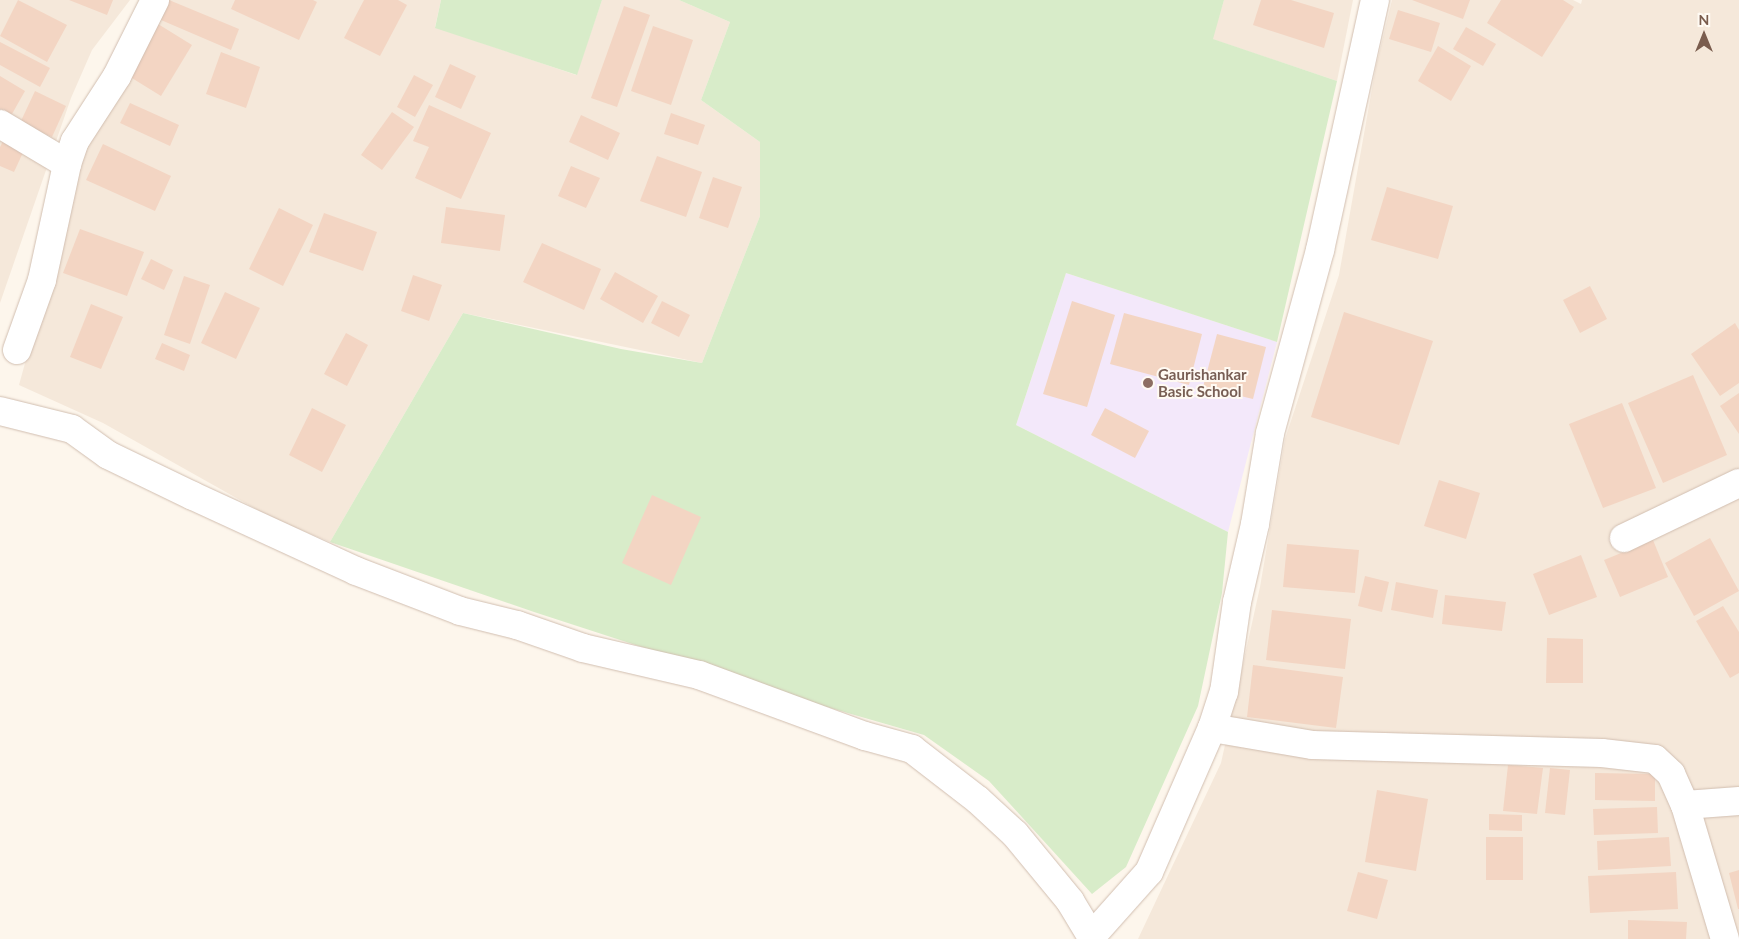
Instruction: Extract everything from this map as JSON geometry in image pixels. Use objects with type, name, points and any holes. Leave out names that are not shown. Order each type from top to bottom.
[{"type":"street","points":[[17,350],[42,280],[67,164],[75,141],[117,76],[155,0]]},
{"type":"street","points":[[0,411],[72,429],[108,455],[193,496],[356,571],[460,611],[517,625],[583,648],[699,675],[865,736],[912,749],[978,800],[1014,834],[1070,901],[1092,938],[1149,872],[1212,728],[1224,692],[1237,602],[1255,524],[1270,433],[1320,250],[1375,0]]},
{"type":"street","points":[[0,124],[67,164]]},
{"type":"street","points":[[1624,538],[1739,483]]},
{"type":"street","points":[[1212,728],[1312,745],[1602,753],[1655,759],[1670,774],[1685,805],[1725,939]]},
{"type":"street","points":[[1685,805],[1739,801]]},
{"type":"shaded area","points":[[0,0],[130,0],[92,50],[71,98],[0,303]]},
{"type":"shaded area","points":[[164,0],[441,0],[435,27],[576,75],[602,0],[679,0],[730,22],[701,100],[760,142],[760,216],[702,363],[463,313],[330,542],[272,518],[103,423],[19,385],[81,160]]},
{"type":"shaded area","points":[[1224,0],[1353,0],[1337,81],[1212,39]]},
{"type":"shaded area","points":[[1392,0],[1573,0],[1581,4],[1582,0],[1739,0],[1739,939],[1138,939],[1221,763],[1260,587],[1285,439],[1339,275],[1376,66]]},
{"type":"shaded area","name":"Gaurishankar Basic School","points":[[1066,273],[1277,342],[1228,532],[1016,425]]},
{"type":"green space","points":[[441,0],[602,0],[577,75],[435,28]]},
{"type":"green space","points":[[679,0],[1224,0],[1213,39],[1337,81],[1277,342],[1066,273],[1016,425],[1228,532],[1222,593],[1198,706],[1126,867],[1092,894],[989,781],[924,735],[820,705],[534,612],[330,542],[463,313],[621,349],[702,363],[760,216],[760,142],[701,100],[730,22]]},
{"type":"building","points":[[18,0],[67,25],[47,62],[0,36]]},
{"type":"building","points":[[69,0],[113,0],[107,15]]},
{"type":"building","points":[[169,0],[239,29],[231,50],[161,20]]},
{"type":"building","points":[[235,0],[313,0],[317,2],[299,40],[231,9]]},
{"type":"building","points":[[364,0],[398,0],[407,5],[380,56],[344,38]]},
{"type":"building","points":[[1261,0],[1291,0],[1334,13],[1324,48],[1253,25]]},
{"type":"building","points":[[1412,0],[1470,0],[1463,19]]},
{"type":"building","points":[[1501,0],[1563,0],[1574,7],[1542,57],[1487,23]]},
{"type":"building","points":[[624,6],[650,15],[617,107],[591,98]]},
{"type":"building","points":[[1398,10],[1440,23],[1431,52],[1389,39]]},
{"type":"building","points":[[158,24],[192,45],[161,96],[127,75]]},
{"type":"building","points":[[653,26],[693,40],[671,105],[631,91]]},
{"type":"building","points":[[1466,27],[1496,44],[1483,66],[1453,49]]},
{"type":"building","points":[[0,42],[50,68],[40,87],[0,65]]},
{"type":"building","points":[[1438,46],[1471,66],[1451,101],[1418,81]]},
{"type":"building","points":[[221,52],[260,67],[246,108],[206,94]]},
{"type":"building","points":[[450,64],[476,76],[461,109],[435,97]]},
{"type":"building","points":[[414,75],[433,85],[415,117],[397,107]]},
{"type":"building","points":[[0,76],[25,91],[8,121],[0,116]]},
{"type":"building","points":[[35,91],[66,106],[52,137],[20,123]]},
{"type":"building","points":[[130,103],[179,125],[170,146],[120,123]]},
{"type":"building","points":[[429,105],[491,133],[461,199],[415,178],[429,147],[413,141]]},
{"type":"building","points":[[392,112],[414,127],[382,170],[361,155]]},
{"type":"building","points":[[671,113],[705,125],[698,145],[664,134]]},
{"type":"building","points":[[581,115],[620,133],[608,160],[569,142]]},
{"type":"building","points":[[5,137],[26,146],[14,172],[0,166],[0,147]]},
{"type":"building","points":[[103,144],[171,176],[155,211],[86,180]]},
{"type":"building","points":[[657,156],[702,172],[686,217],[640,201]]},
{"type":"building","points":[[571,166],[600,178],[586,208],[558,196]]},
{"type":"building","points":[[713,177],[742,187],[728,228],[699,218]]},
{"type":"building","points":[[1387,187],[1453,206],[1438,259],[1371,240]]},
{"type":"building","points":[[446,207],[505,215],[500,251],[441,243]]},
{"type":"building","points":[[279,208],[313,225],[283,286],[249,269]]},
{"type":"building","points":[[324,213],[377,232],[363,271],[309,252]]},
{"type":"building","points":[[80,229],[144,252],[127,296],[63,273]]},
{"type":"building","points":[[542,243],[601,269],[584,310],[523,282]]},
{"type":"building","points":[[151,259],[173,270],[164,290],[141,279]]},
{"type":"building","points":[[615,272],[658,296],[643,323],[600,299]]},
{"type":"building","points":[[413,275],[442,285],[429,321],[401,311]]},
{"type":"building","points":[[184,276],[210,285],[190,344],[164,335]]},
{"type":"building","points":[[1590,286],[1607,319],[1580,333],[1563,300]]},
{"type":"building","points":[[225,292],[260,308],[236,359],[201,343]]},
{"type":"building","points":[[662,301],[690,315],[679,337],[651,323]]},
{"type":"building","points":[[1072,301],[1115,315],[1087,407],[1043,394]]},
{"type":"building","points":[[91,304],[123,317],[101,369],[70,357]]},
{"type":"building","points":[[1344,312],[1433,341],[1399,445],[1311,417]]},
{"type":"building","points":[[1124,313],[1202,334],[1189,385],[1110,364]]},
{"type":"building","points":[[1735,323],[1739,330],[1739,383],[1720,396],[1691,354]]},
{"type":"building","points":[[346,333],[368,345],[347,386],[324,374]]},
{"type":"building","points":[[1217,334],[1266,347],[1253,399],[1203,387]]},
{"type":"building","points":[[162,343],[190,355],[184,371],[155,359]]},
{"type":"building","points":[[1693,375],[1727,455],[1663,483],[1628,403]]},
{"type":"building","points":[[1739,393],[1739,434],[1720,406]]},
{"type":"building","points":[[1622,403],[1656,488],[1603,508],[1569,424]]},
{"type":"building","points":[[312,408],[346,425],[322,472],[289,455]]},
{"type":"building","points":[[1105,408],[1149,431],[1135,458],[1091,435]]},
{"type":"building","points":[[1439,480],[1480,493],[1466,539],[1424,526]]},
{"type":"building","points":[[652,495],[701,517],[671,585],[622,563]]},
{"type":"building","points":[[1710,538],[1739,591],[1694,616],[1665,563]]},
{"type":"building","points":[[1653,540],[1668,577],[1620,597],[1604,560]]},
{"type":"building","points":[[1287,544],[1359,550],[1355,593],[1283,587]]},
{"type":"building","points":[[1581,555],[1597,597],[1549,615],[1533,574]]},
{"type":"building","points":[[1365,576],[1389,582],[1382,612],[1358,606]]},
{"type":"building","points":[[1396,582],[1438,590],[1433,618],[1391,610]]},
{"type":"building","points":[[1445,595],[1506,602],[1502,631],[1442,624]]},
{"type":"building","points":[[1723,606],[1739,632],[1739,673],[1730,678],[1696,621]]},
{"type":"building","points":[[1272,610],[1351,619],[1345,669],[1266,660]]},
{"type":"building","points":[[1547,638],[1583,639],[1583,683],[1546,683]]},
{"type":"building","points":[[1253,665],[1343,677],[1336,728],[1247,717]]},
{"type":"building","points":[[1508,765],[1543,768],[1537,814],[1503,811]]},
{"type":"building","points":[[1550,768],[1570,770],[1565,815],[1545,813]]},
{"type":"building","points":[[1595,773],[1655,774],[1655,801],[1595,800]]},
{"type":"building","points":[[1377,790],[1428,799],[1416,871],[1365,862]]},
{"type":"building","points":[[1657,807],[1658,833],[1594,835],[1593,809]]},
{"type":"building","points":[[1489,814],[1522,815],[1522,831],[1489,830]]},
{"type":"building","points":[[1486,837],[1523,837],[1523,880],[1486,880]]},
{"type":"building","points":[[1669,837],[1671,866],[1598,870],[1597,841]]},
{"type":"building","points":[[1739,870],[1739,909],[1738,909],[1729,873]]},
{"type":"building","points":[[1358,872],[1388,880],[1377,919],[1347,911]]},
{"type":"building","points":[[1676,872],[1678,909],[1590,913],[1588,876]]},
{"type":"building","points":[[1628,920],[1687,922],[1686,939],[1628,939]]},
{"type":"place","name":"Gaurishankar Basic School","points":[[1148,383]]}]
